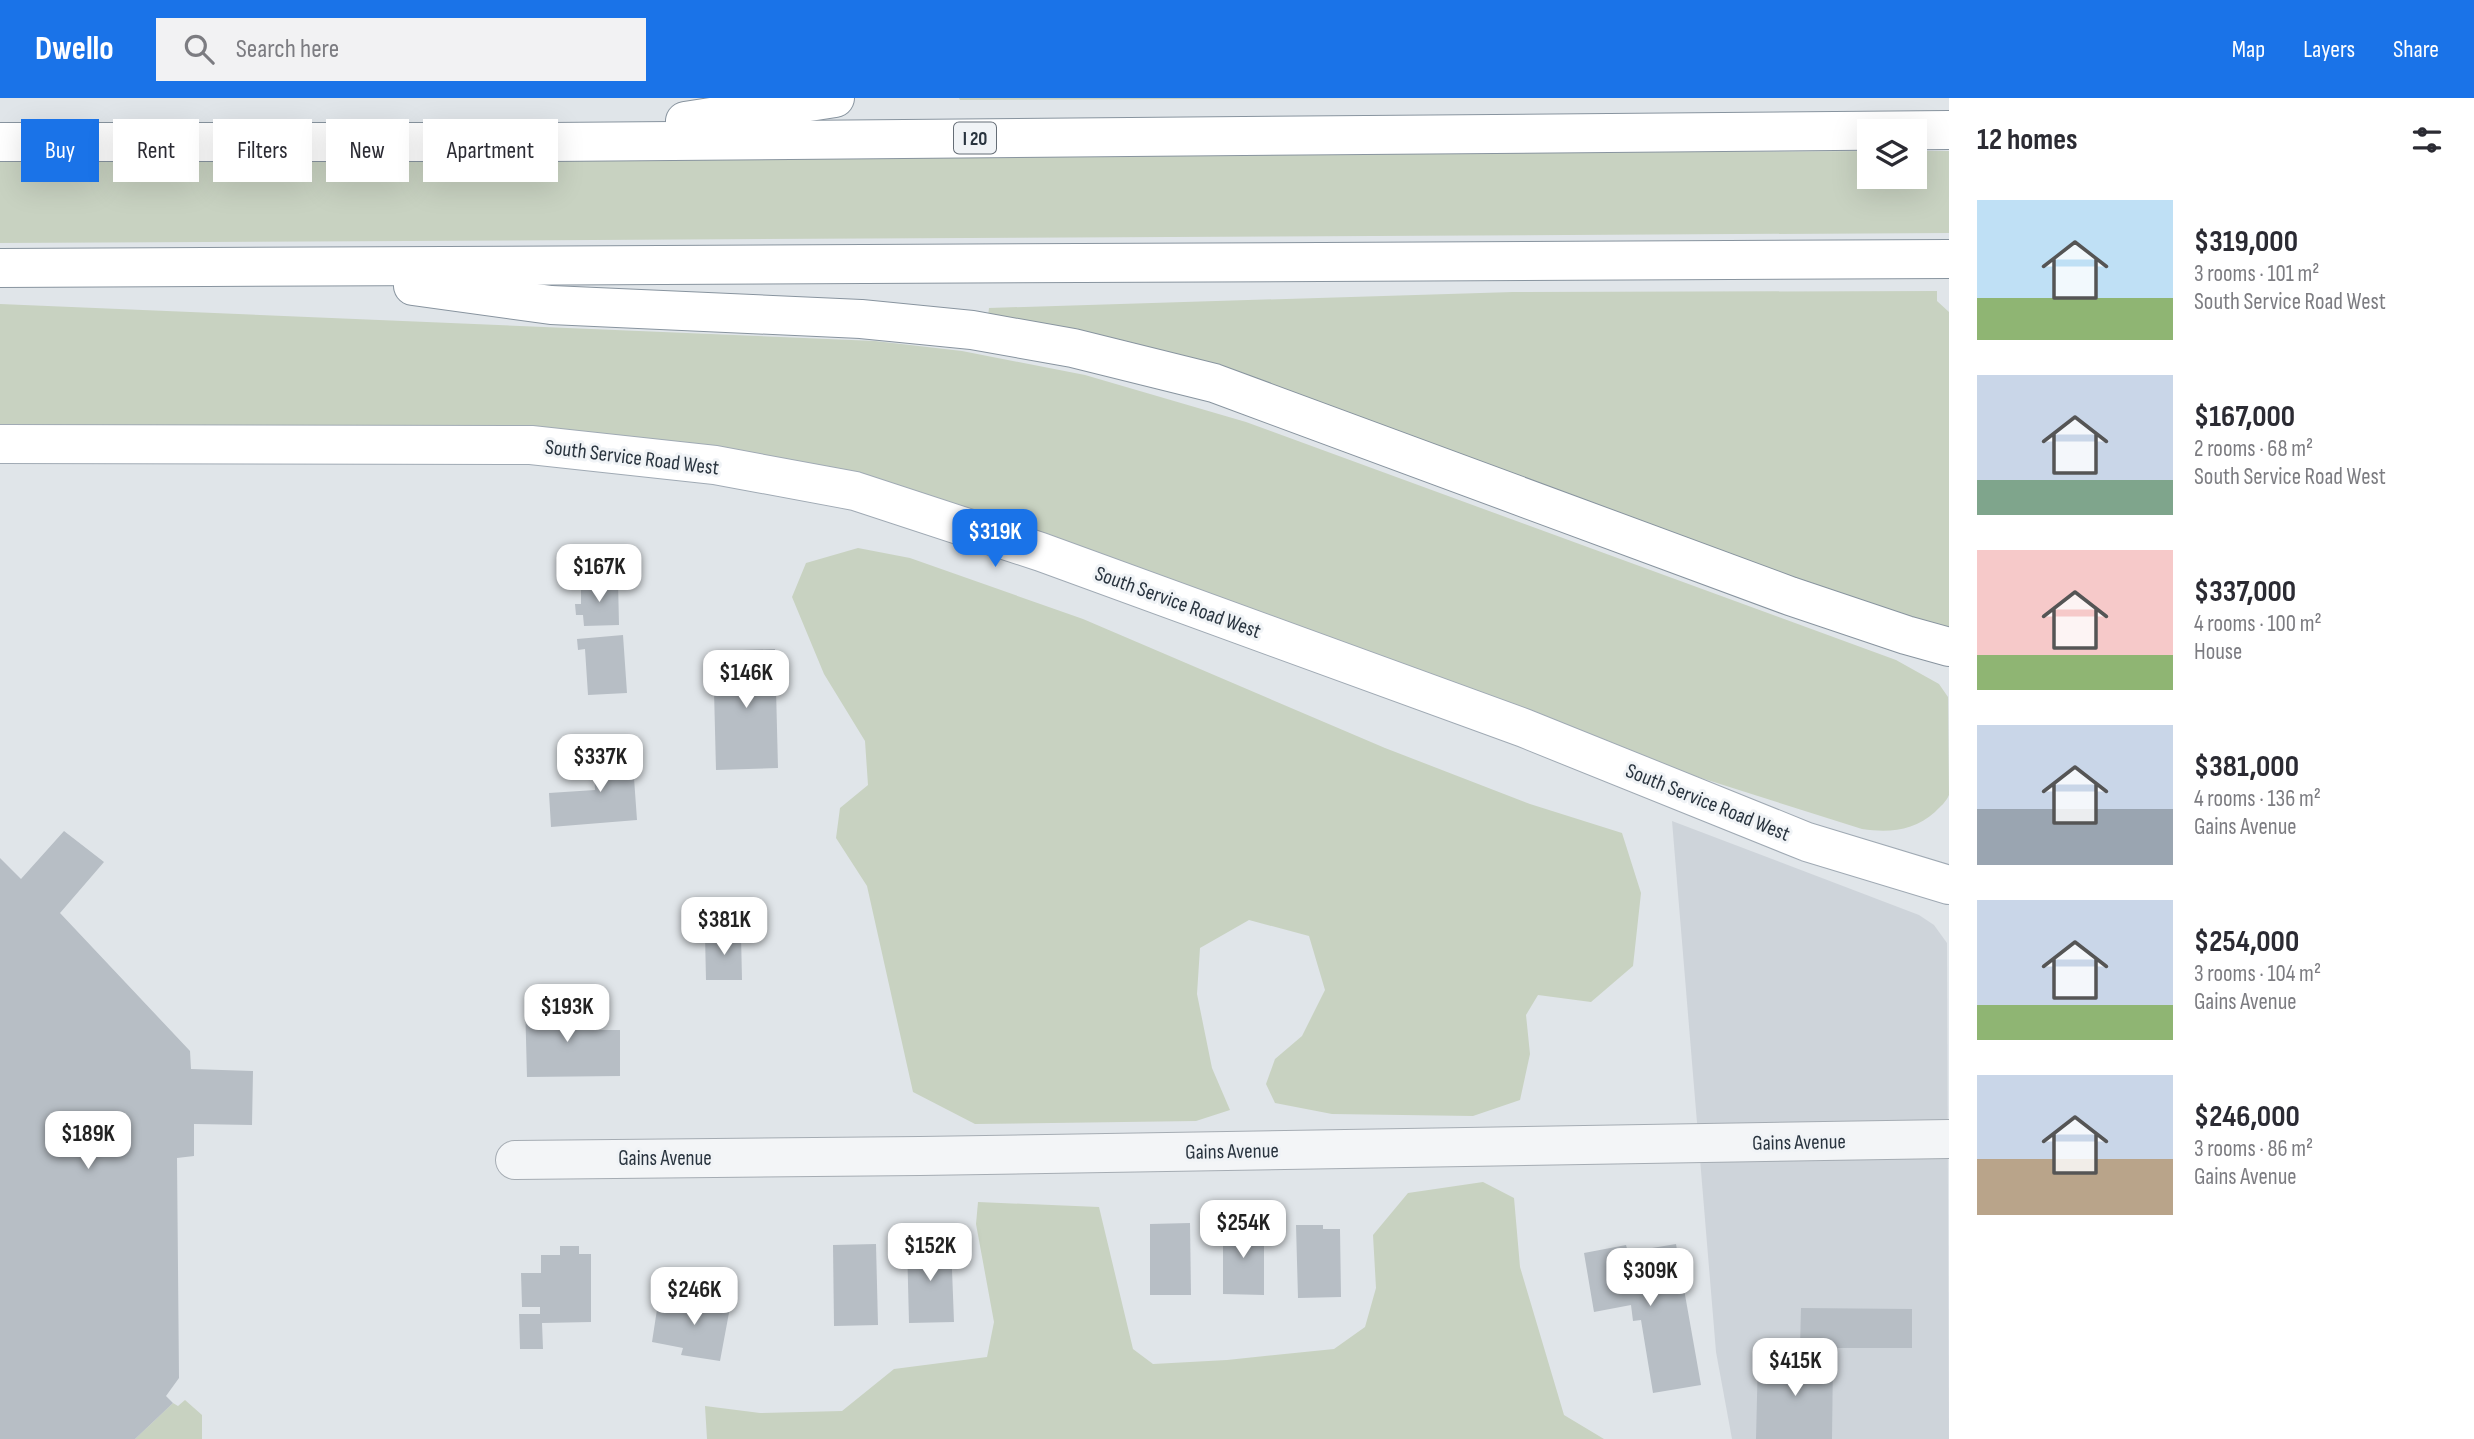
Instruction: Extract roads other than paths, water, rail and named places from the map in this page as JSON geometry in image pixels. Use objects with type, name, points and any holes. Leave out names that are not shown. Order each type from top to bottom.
[{"type":"main road","points":[[558,141],[835,98]]},
{"type":"main road","name":"I 20","points":[[558,142],[1949,131]]},
{"type":"main road","name":"I 20","points":[[0,142],[423,142]]},
{"type":"main road","points":[[0,268],[1949,259]]},
{"type":"main road","points":[[279,267],[551,305],[861,319],[972,330],[1073,348],[1214,383],[1790,596],[1949,647]]},
{"type":"main road","name":"South Service Road West","points":[[0,444],[531,445],[715,465],[855,491],[1041,552],[1524,727],[1807,842],[1949,886]]},
{"type":"street","name":"Gains Avenue","points":[[516,1160],[947,1156],[1949,1139]]}]
